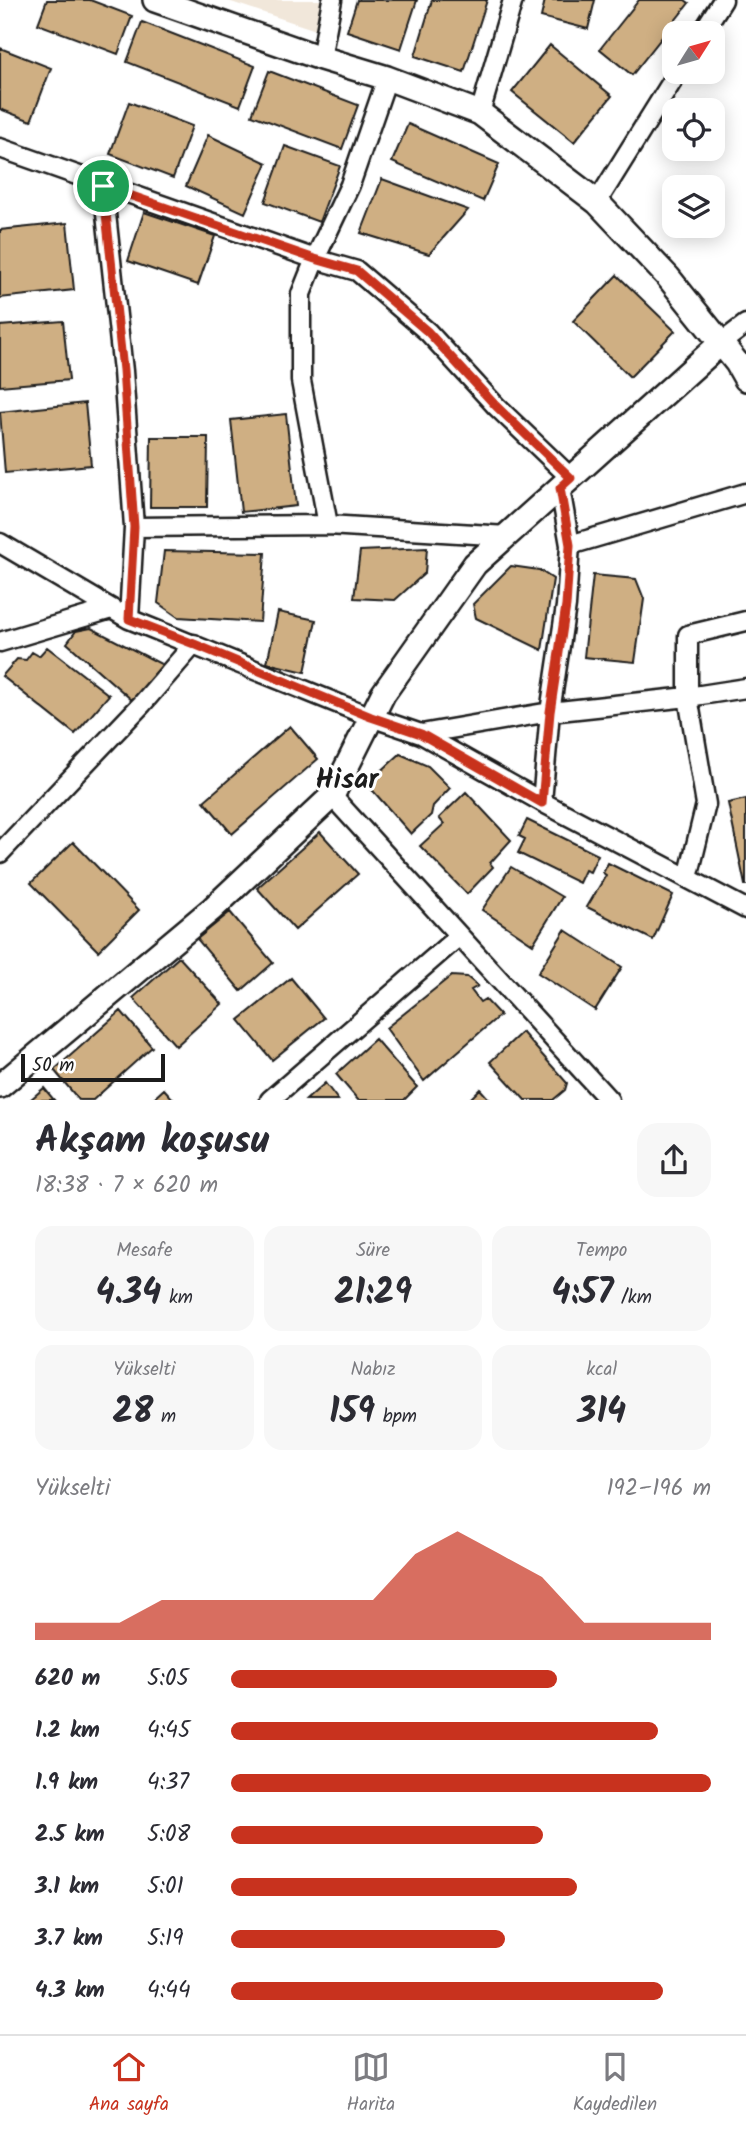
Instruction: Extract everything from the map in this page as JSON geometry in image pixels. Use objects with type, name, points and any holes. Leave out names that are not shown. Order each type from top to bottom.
[{"type":"street","points":[[155,0],[387,78],[480,113],[597,202],[668,277],[746,379]]},
{"type":"street","points":[[321,58],[332,0]]},
{"type":"street","points":[[480,113],[513,0]]},
{"type":"street","points":[[710,21],[723,0]]},
{"type":"street","points":[[328,525],[301,381],[301,294],[350,185],[387,78]]},
{"type":"street","points":[[597,202],[671,84]]},
{"type":"street","points":[[0,148],[103,186],[357,271],[418,323],[566,483],[570,545],[566,606],[550,712],[542,803]]},
{"type":"street","points":[[103,186],[123,370],[134,527],[129,619]]},
{"type":"street","points":[[0,1086],[212,909],[332,796],[383,694],[475,564],[721,343],[746,324]]},
{"type":"street","points":[[570,545],[746,493]]},
{"type":"street","points":[[134,527],[328,525],[507,536]]},
{"type":"street","points":[[0,543],[129,619],[371,717],[421,734],[542,803],[746,909]]},
{"type":"street","points":[[0,642],[111,609]]},
{"type":"street","points":[[688,878],[706,804],[688,697],[688,635],[746,621]]},
{"type":"street","points":[[0,853],[142,704],[194,644]]},
{"type":"street","points":[[421,734],[550,712],[746,688]]},
{"type":"street","points":[[332,796],[607,1099]]},
{"type":"street","points":[[270,1100],[459,936]]},
{"type":"shaded area","points":[[225,0],[322,0],[316,30]]},
{"type":"building","points":[[47,0],[90,0],[132,16],[118,54],[38,24]]},
{"type":"building","points":[[357,0],[417,0],[401,49],[347,31]]},
{"type":"building","points":[[432,0],[487,0],[464,72],[415,56]]},
{"type":"building","points":[[545,0],[595,0],[588,29],[541,17]]},
{"type":"building","points":[[639,0],[685,0],[689,3],[675,21],[662,21],[662,37],[632,75],[600,49]]},
{"type":"building","points":[[142,22],[255,66],[240,106],[127,62]]},
{"type":"building","points":[[550,45],[612,96],[574,142],[512,92]]},
{"type":"building","points":[[0,48],[51,68],[31,121],[0,109]]},
{"type":"building","points":[[269,71],[358,105],[342,149],[252,115]]},
{"type":"building","points":[[129,102],[192,126],[173,178],[110,154]]},
{"type":"building","points":[[408,124],[499,164],[483,201],[392,162]]},
{"type":"building","points":[[208,135],[267,163],[245,213],[186,186]]},
{"type":"building","points":[[285,146],[340,166],[319,222],[265,202]]},
{"type":"building","points":[[382,179],[468,210],[429,254],[361,233]]},
{"type":"building","points":[[144,212],[215,236],[198,285],[128,261]]},
{"type":"building","points":[[67,223],[74,290],[0,298],[0,230]]},
{"type":"building","points":[[617,275],[675,331],[630,377],[573,321]]},
{"type":"building","points":[[63,321],[69,380],[0,386],[0,326]]},
{"type":"building","points":[[85,403],[91,465],[5,473],[0,412]]},
{"type":"building","points":[[286,414],[296,506],[241,512],[231,420]]},
{"type":"building","points":[[151,437],[208,437],[207,507],[150,507]]},
{"type":"building","points":[[427,548],[425,573],[395,600],[354,598],[360,551]]},
{"type":"building","points":[[164,551],[265,553],[260,622],[178,617],[158,603]]},
{"type":"building","points":[[511,566],[539,570],[553,579],[542,650],[476,618],[473,604]]},
{"type":"building","points":[[593,575],[636,579],[644,599],[635,662],[584,657]]},
{"type":"building","points":[[278,612],[316,620],[305,672],[267,663]]},
{"type":"building","points":[[91,628],[163,665],[133,701],[67,643],[76,631]]},
{"type":"building","points":[[47,647],[109,695],[75,734],[2,676],[17,659],[26,660],[32,652],[39,656]]},
{"type":"building","points":[[290,726],[318,759],[232,834],[204,801]]},
{"type":"building","points":[[400,754],[428,766],[450,788],[433,806],[431,815],[411,834],[367,784]]},
{"type":"building","points":[[466,792],[511,840],[490,863],[493,867],[467,894],[420,846],[444,824],[439,818]]},
{"type":"building","points":[[746,799],[746,885],[745,885],[728,803]]},
{"type":"building","points":[[527,820],[598,855],[590,872],[585,870],[579,883],[518,853],[525,839],[519,836]]},
{"type":"building","points":[[320,832],[358,874],[295,930],[257,888]]},
{"type":"building","points":[[73,842],[139,910],[98,951],[31,883]]},
{"type":"building","points":[[608,863],[673,895],[653,940],[587,907],[606,875],[603,873]]},
{"type":"building","points":[[511,867],[562,897],[533,944],[482,910]]},
{"type":"building","points":[[230,912],[273,963],[241,991],[197,939]]},
{"type":"building","points":[[565,930],[622,967],[595,1010],[538,973]]},
{"type":"building","points":[[179,957],[222,1004],[176,1046],[133,998]]},
{"type":"building","points":[[451,976],[467,977],[478,986],[471,990],[480,1002],[485,999],[500,1015],[424,1081],[386,1028]]},
{"type":"building","points":[[291,978],[324,1018],[272,1060],[239,1020]]},
{"type":"building","points":[[121,1011],[152,1047],[93,1100],[79,1100],[54,1070]]},
{"type":"building","points":[[522,1032],[567,1083],[565,1090],[553,1100],[525,1100],[490,1062]]},
{"type":"building","points":[[375,1039],[417,1087],[404,1100],[358,1100],[336,1074]]},
{"type":"building","points":[[325,1083],[338,1100],[306,1100]]},
{"type":"building","points":[[44,1088],[54,1100],[30,1100]]},
{"type":"building","points":[[164,1089],[174,1100],[152,1100]]},
{"type":"building","points":[[480,1089],[490,1100],[469,1100]]},
{"type":"district","name":"Hisar","points":[[347,778]]},
{"type":"route","points":[[103,186],[357,271],[428,332],[496,406],[571,478],[560,488],[570,545],[566,606],[550,712],[542,803],[421,734],[371,717],[129,619],[134,527],[123,370],[103,186]]}]
